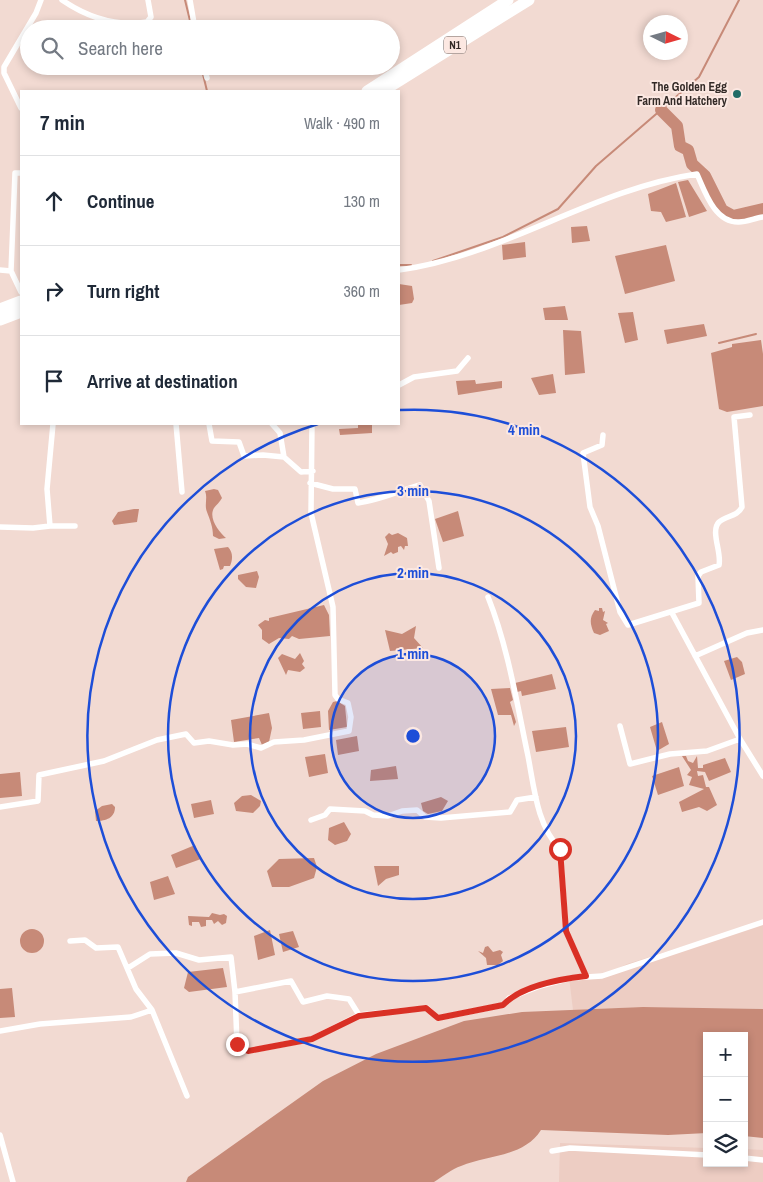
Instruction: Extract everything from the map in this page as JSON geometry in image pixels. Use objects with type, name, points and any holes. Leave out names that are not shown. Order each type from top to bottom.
[{"type":"highway","name":"N1","points":[[400,70],[508,0]]},
{"type":"highway","name":"N1","points":[[385,90],[529,0]]},
{"type":"highway","name":"N1","points":[[369,90],[392,75]]},
{"type":"highway","points":[[0,309],[20,301]]},
{"type":"highway","points":[[0,320],[20,312]]},
{"type":"street","points":[[31,20],[40,0]]},
{"type":"street","points":[[62,0],[100,20]]},
{"type":"street","points":[[148,0],[151,17],[149,20]]},
{"type":"street","points":[[190,0],[193,20]]},
{"type":"street","points":[[20,40],[4,67],[4,73],[20,106]]},
{"type":"street","points":[[20,173],[15,173],[11,271],[20,290]]},
{"type":"street","points":[[400,270],[436,263],[533,230],[599,201],[672,178],[690,175],[697,174],[708,200],[720,216],[738,223],[763,217]]},
{"type":"street","points":[[0,270],[11,271]]},
{"type":"street","points":[[400,384],[414,376],[457,371],[468,358]]},
{"type":"street","points":[[602,434],[602,445],[583,453],[583,463],[590,507],[598,526],[620,612],[628,625],[672,613],[699,603],[698,576],[701,572],[718,565],[720,558],[716,529],[719,522],[739,513],[742,507],[734,417],[750,415]]},
{"type":"street","points":[[50,526],[47,489],[53,425]]},
{"type":"street","points":[[176,425],[182,492]]},
{"type":"street","points":[[209,425],[212,440],[239,442],[244,456],[247,458],[263,455],[284,457],[301,472],[313,471]]},
{"type":"street","points":[[273,425],[280,433],[284,457]]},
{"type":"street","points":[[0,807],[38,801],[39,775],[104,761],[157,740],[186,734],[194,743],[210,741],[233,745],[247,744],[261,748],[274,742],[304,740],[349,731],[348,703],[338,699],[335,695],[333,607],[311,513],[310,483],[313,471],[312,425]]},
{"type":"street","points":[[310,483],[333,489],[355,489],[358,503],[373,501],[384,495],[420,485],[429,501],[439,568]]},
{"type":"street","points":[[0,527],[75,526]]},
{"type":"street","points":[[488,597],[507,662],[536,797],[550,838],[560,849],[566,931],[586,976]]},
{"type":"street","points":[[672,613],[740,738],[763,776]]},
{"type":"street","points":[[695,656],[746,633],[763,630]]},
{"type":"street","points":[[620,726],[630,764],[670,754],[707,751],[740,738]]},
{"type":"street","points":[[311,820],[325,815],[330,809],[365,811],[373,815],[388,816],[402,811],[417,810],[425,817],[475,816],[510,812],[517,800],[536,797]]},
{"type":"street","points":[[128,968],[150,954],[176,953],[199,960],[231,957],[235,992],[237,1044],[248,1051],[312,1039],[359,1016],[426,1008],[438,1018],[503,1005],[509,998],[524,992],[570,978],[602,976],[763,922]]},
{"type":"street","points":[[70,940],[85,940],[96,948],[118,947],[136,989],[152,1010],[187,1096]]},
{"type":"street","points":[[235,992],[291,981],[303,1002],[327,996],[349,999],[359,1016]]},
{"type":"street","points":[[0,1031],[40,1024],[132,1017],[152,1010]]},
{"type":"street","points":[[0,1135],[13,1182]]},
{"type":"street","points":[[552,1151],[570,1148],[703,1155]]},
{"type":"street","points":[[748,1158],[763,1160]]},
{"type":"shaded area","points":[[688,180],[707,211],[689,217],[678,182]]},
{"type":"shaded area","points":[[676,183],[686,217],[666,222],[661,212],[651,211],[648,194]]},
{"type":"shaded area","points":[[587,226],[590,241],[572,243],[571,227]]},
{"type":"shaded area","points":[[525,242],[526,257],[503,260],[502,245]]},
{"type":"shaded area","points":[[666,245],[675,281],[625,294],[615,256]]},
{"type":"shaded area","points":[[400,284],[412,286],[414,299],[412,303],[400,305]]},
{"type":"shaded area","points":[[565,306],[568,320],[545,320],[543,308]]},
{"type":"shaded area","points":[[633,312],[638,340],[625,343],[618,313]]},
{"type":"shaded area","points":[[704,324],[707,336],[667,344],[664,330]]},
{"type":"shaded area","points":[[563,330],[581,331],[585,373],[565,375]]},
{"type":"shaded area","points":[[761,340],[763,354],[763,406],[727,412],[719,409],[711,353],[732,347],[732,344]]},
{"type":"shaded area","points":[[553,374],[556,393],[539,395],[531,378]]},
{"type":"shaded area","points":[[475,380],[476,384],[502,381],[502,388],[458,395],[456,381]]},
{"type":"shaded area","points":[[358,425],[372,425],[372,433],[340,435],[339,429],[358,428]]},
{"type":"shaded area","points":[[218,490],[222,498],[214,508],[212,516],[218,529],[226,538],[219,539],[213,536],[206,509],[205,491]]},
{"type":"shaded area","points":[[139,509],[137,522],[114,525],[112,521],[118,512]]},
{"type":"shaded area","points":[[458,511],[464,536],[443,542],[435,519]]},
{"type":"shaded area","points":[[389,533],[392,535],[398,533],[407,538],[408,546],[405,546],[404,550],[401,546],[398,547],[398,552],[393,554],[391,552],[384,556],[388,544],[385,537]]},
{"type":"shaded area","points":[[228,547],[232,553],[230,566],[224,566],[220,570],[214,549]]},
{"type":"shaded area","points":[[257,571],[259,577],[256,588],[246,587],[238,579],[238,575]]},
{"type":"shaded area","points":[[324,605],[329,615],[330,636],[299,639],[292,636],[289,639],[279,638],[269,644],[262,639],[262,630],[258,625],[265,620],[269,621],[269,618]]},
{"type":"shaded area","points":[[599,608],[602,608],[603,612],[605,611],[603,620],[608,623],[606,624],[609,631],[600,635],[594,633],[591,621],[593,613],[595,610],[599,611]]},
{"type":"shaded area","points":[[416,626],[414,638],[423,648],[390,651],[385,630],[402,634]]},
{"type":"shaded area","points":[[300,653],[304,661],[302,664],[305,668],[300,672],[288,670],[286,675],[278,658],[282,654],[295,659]]},
{"type":"shaded area","points":[[737,657],[742,662],[745,674],[731,680],[724,661]]},
{"type":"shaded area","points":[[552,674],[556,689],[522,696],[521,691],[517,692],[515,683]]},
{"type":"shaded area","points":[[510,688],[513,700],[510,702],[516,722],[514,726],[511,715],[498,715],[491,689]]},
{"type":"shaded area","points":[[337,701],[345,706],[347,727],[329,730],[328,711],[333,702]]},
{"type":"shaded area","points":[[320,711],[321,727],[303,729],[301,713]]},
{"type":"shaded area","points":[[269,713],[272,728],[269,742],[262,745],[259,738],[234,742],[231,720]]},
{"type":"shaded area","points":[[662,722],[669,744],[657,751],[650,727]]},
{"type":"shaded area","points":[[566,727],[569,747],[536,752],[532,731]]},
{"type":"shaded area","points":[[357,736],[359,751],[338,755],[336,740]]},
{"type":"shaded area","points":[[325,754],[328,773],[309,777],[305,757]]},
{"type":"shaded area","points":[[682,756],[686,756],[688,761],[693,763],[697,756],[698,768],[703,768],[703,765],[725,758],[731,772],[709,781],[705,772],[697,771],[698,776],[703,775],[706,787],[709,787],[717,805],[707,811],[699,807],[682,812],[679,802],[704,789],[689,785],[692,777],[687,775],[691,770]]},
{"type":"shaded area","points":[[396,766],[398,779],[370,781],[371,770]]},
{"type":"shaded area","points":[[679,767],[684,786],[658,795],[652,776]]},
{"type":"shaded area","points":[[20,772],[22,796],[0,798],[0,774]]},
{"type":"shaded area","points":[[251,795],[261,801],[260,806],[253,813],[236,811],[234,803],[242,796]]},
{"type":"shaded area","points":[[441,797],[448,801],[442,811],[428,814],[423,811],[421,803]]},
{"type":"shaded area","points":[[211,800],[214,814],[194,818],[191,804]]},
{"type":"shaded area","points":[[112,804],[115,807],[115,811],[112,816],[96,821],[95,811],[102,806]]},
{"type":"shaded area","points":[[344,822],[351,834],[347,841],[335,845],[328,840],[329,828]]},
{"type":"shaded area","points":[[195,845],[201,859],[176,868],[171,855]]},
{"type":"shaded area","points":[[314,858],[317,867],[314,878],[289,887],[272,887],[267,871],[279,859]]},
{"type":"shaded area","points":[[374,866],[399,866],[399,875],[386,879],[378,886]]},
{"type":"shaded area","points":[[168,876],[175,894],[154,900],[150,882]]},
{"type":"shaded area","points":[[212,913],[227,916],[226,923],[222,925],[218,921],[214,924],[212,920],[206,920],[206,926],[201,927],[199,922],[192,922],[192,926],[189,925],[188,916],[209,917]]},
{"type":"shaded area","points":[[763,921],[763,1009],[643,1007],[573,1010],[569,977],[597,979],[627,964]]},
{"type":"shaded area","points":[[32,929],[37,930],[43,936],[43,946],[37,952],[32,953],[27,952],[21,946],[20,941],[21,936],[27,930]]},
{"type":"shaded area","points":[[270,930],[275,955],[258,960],[254,936]]},
{"type":"shaded area","points":[[293,931],[299,947],[283,952],[279,934]]},
{"type":"shaded area","points":[[488,946],[493,952],[500,950],[503,952],[501,955],[503,961],[498,965],[487,965],[486,958],[478,951],[483,953],[485,947]]},
{"type":"shaded area","points":[[223,968],[227,987],[189,992],[184,988],[188,972]]},
{"type":"shaded area","points":[[12,988],[15,1017],[0,1018],[0,989]]},
{"type":"shaded area","points":[[643,1007],[763,1009],[763,1138],[748,1136],[748,1032],[703,1032],[703,1133],[668,1135],[541,1130],[534,1139],[515,1150],[471,1162],[451,1171],[434,1182],[186,1182],[188,1177],[323,1081],[376,1054],[464,1021],[522,1012]]},
{"type":"shaded area","points":[[560,1143],[703,1148],[703,1167],[748,1167],[748,1149],[763,1150],[763,1182],[559,1182]]},
{"type":"waterway","points":[[185,0],[190,20]]},
{"type":"waterway","points":[[433,261],[503,237],[558,209],[596,166],[699,77],[739,0]]},
{"type":"waterway","points":[[203,75],[207,90]]},
{"type":"waterway","points":[[661,110],[677,126],[680,146],[688,150],[692,164],[705,176],[722,210],[733,216],[763,209]]},
{"type":"waterway","points":[[400,265],[411,265]]},
{"type":"waterway","points":[[719,343],[756,334]]},
{"type":"place","name":"The Golden Egg Farm And Hatchery","points":[[737,94]]},
{"type":"route","points":[[237,1044],[248,1051],[312,1039],[359,1016],[426,1008],[438,1018],[503,1005],[509,998],[540,986],[586,976],[566,931],[560,849]]}]
